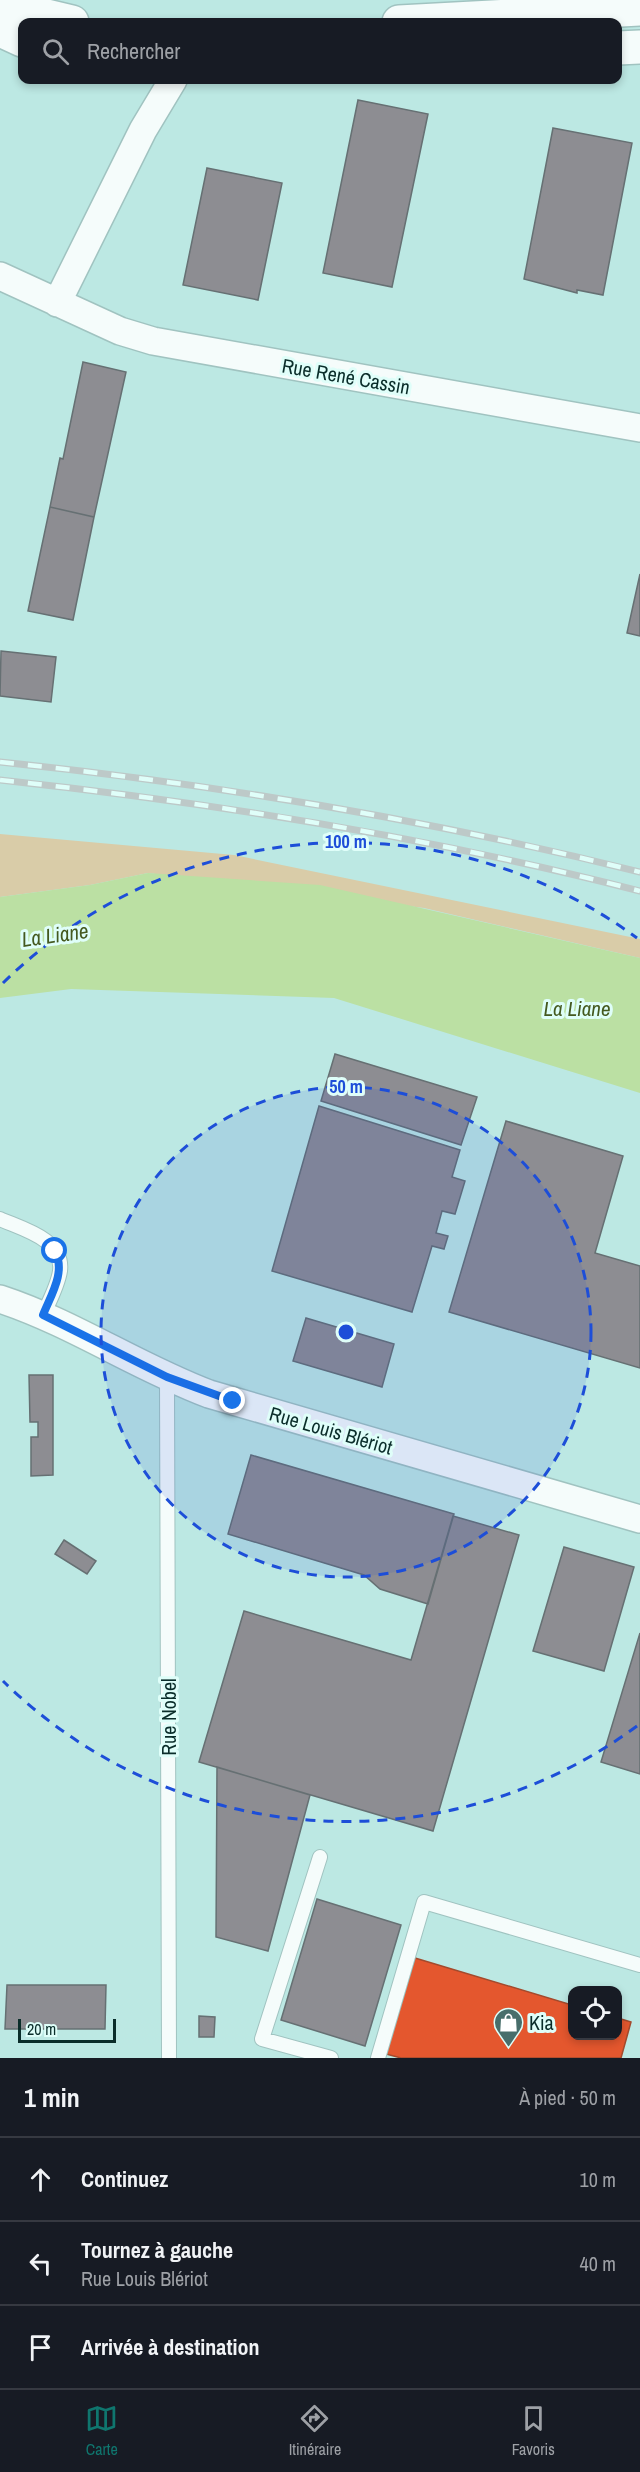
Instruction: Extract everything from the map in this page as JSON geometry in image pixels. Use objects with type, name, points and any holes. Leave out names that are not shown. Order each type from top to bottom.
[{"type":"street","points":[[0,5],[55,18]]},
{"type":"street","points":[[473,18],[640,9]]},
{"type":"street","points":[[0,30],[18,38]]},
{"type":"street","points":[[622,48],[640,47]]},
{"type":"street","points":[[57,303],[143,130],[171,84]]},
{"type":"street","name":"Rue René Cassin","points":[[0,276],[120,331],[153,341],[640,428]]},
{"type":"street","name":"Rue Louis Blériot","points":[[0,1299],[43,1315],[167,1377],[233,1401],[640,1519]]},
{"type":"lane","points":[[0,1219],[38,1235],[51,1245],[59,1258],[60,1273],[43,1315]]},
{"type":"lane","name":"Rue Nobel","points":[[167,1377],[169,2058]]},
{"type":"lane","points":[[320,1857],[262,2040],[284,2052],[330,2058]]},
{"type":"lane","points":[[378,2058],[424,1902],[640,1965]]},
{"type":"shaded area","points":[[0,834],[234,855],[640,939],[640,958],[424,908],[148,873],[90,885],[0,897]]},
{"type":"water","name":"La Liane","points":[[148,873],[320,885],[640,958],[640,1093],[334,998],[71,989],[0,998],[0,897],[90,885]]},
{"type":"building: Commerces","points":[[415,1958],[568,2004],[568,2040],[622,2040],[622,2019],[631,2022],[621,2058],[401,2058],[386,2054]]},
{"type":"building: Industrie","points":[[358,100],[428,114],[392,287],[323,273]]},
{"type":"building: Industrie","points":[[553,128],[632,143],[603,295],[577,290],[577,293],[524,279]]},
{"type":"building: Industrie","points":[[207,168],[282,183],[258,300],[183,285]]},
{"type":"building: Industrie","points":[[83,362],[126,372],[94,517],[50,507],[60,458],[63,459]]},
{"type":"building: Industrie","points":[[50,507],[94,517],[73,620],[28,611]]},
{"type":"building: Industrie","points":[[640,574],[640,636],[627,633]]},
{"type":"building: Industrie","points":[[1,651],[56,657],[51,702],[0,696]]},
{"type":"building: Industrie","points":[[335,1054],[477,1097],[461,1145],[321,1101]]},
{"type":"building: Industrie","points":[[319,1106],[460,1150],[452,1177],[465,1181],[455,1214],[442,1211],[436,1233],[448,1236],[444,1249],[432,1246],[412,1312],[272,1271]]},
{"type":"building: Industrie","points":[[506,1121],[623,1156],[595,1253],[640,1266],[640,1368],[449,1312]]},
{"type":"building: Industrie","points":[[306,1318],[394,1344],[382,1387],[293,1361]]},
{"type":"building: Industrie","points":[[29,1375],[53,1375],[53,1475],[31,1476],[31,1437],[38,1437],[38,1422],[30,1422]]},
{"type":"building: Industrie","points":[[251,1455],[454,1514],[428,1604],[380,1589],[364,1575],[228,1534]]},
{"type":"building: Industrie","points":[[453,1516],[519,1535],[433,1831],[199,1762],[244,1611],[411,1660]]},
{"type":"building: Industrie","points":[[64,1540],[96,1561],[87,1574],[55,1554]]},
{"type":"building: Industrie","points":[[564,1547],[634,1567],[604,1671],[533,1651]]},
{"type":"building: Industrie","points":[[640,1633],[640,1774],[601,1762]]},
{"type":"building: Industrie","points":[[217,1767],[310,1795],[268,1951],[216,1937]]},
{"type":"building: Industrie","points":[[317,1899],[401,1925],[365,2046],[281,2020]]},
{"type":"building: Industrie","points":[[7,1985],[106,1985],[105,2029],[5,2029]]},
{"type":"building: Industrie","points":[[199,2016],[215,2017],[214,2037],[199,2037]]},
{"type":"railway","points":[[0,762],[161,781],[322,806],[482,836],[640,872]]},
{"type":"railway","points":[[0,780],[161,799],[322,824],[482,854],[640,891]]},
{"type":"place","name":"Kia","points":[[508,2048]]},
{"type":"route","points":[[55,1251],[59,1258],[60,1273],[43,1315],[167,1377],[233,1401]]}]
